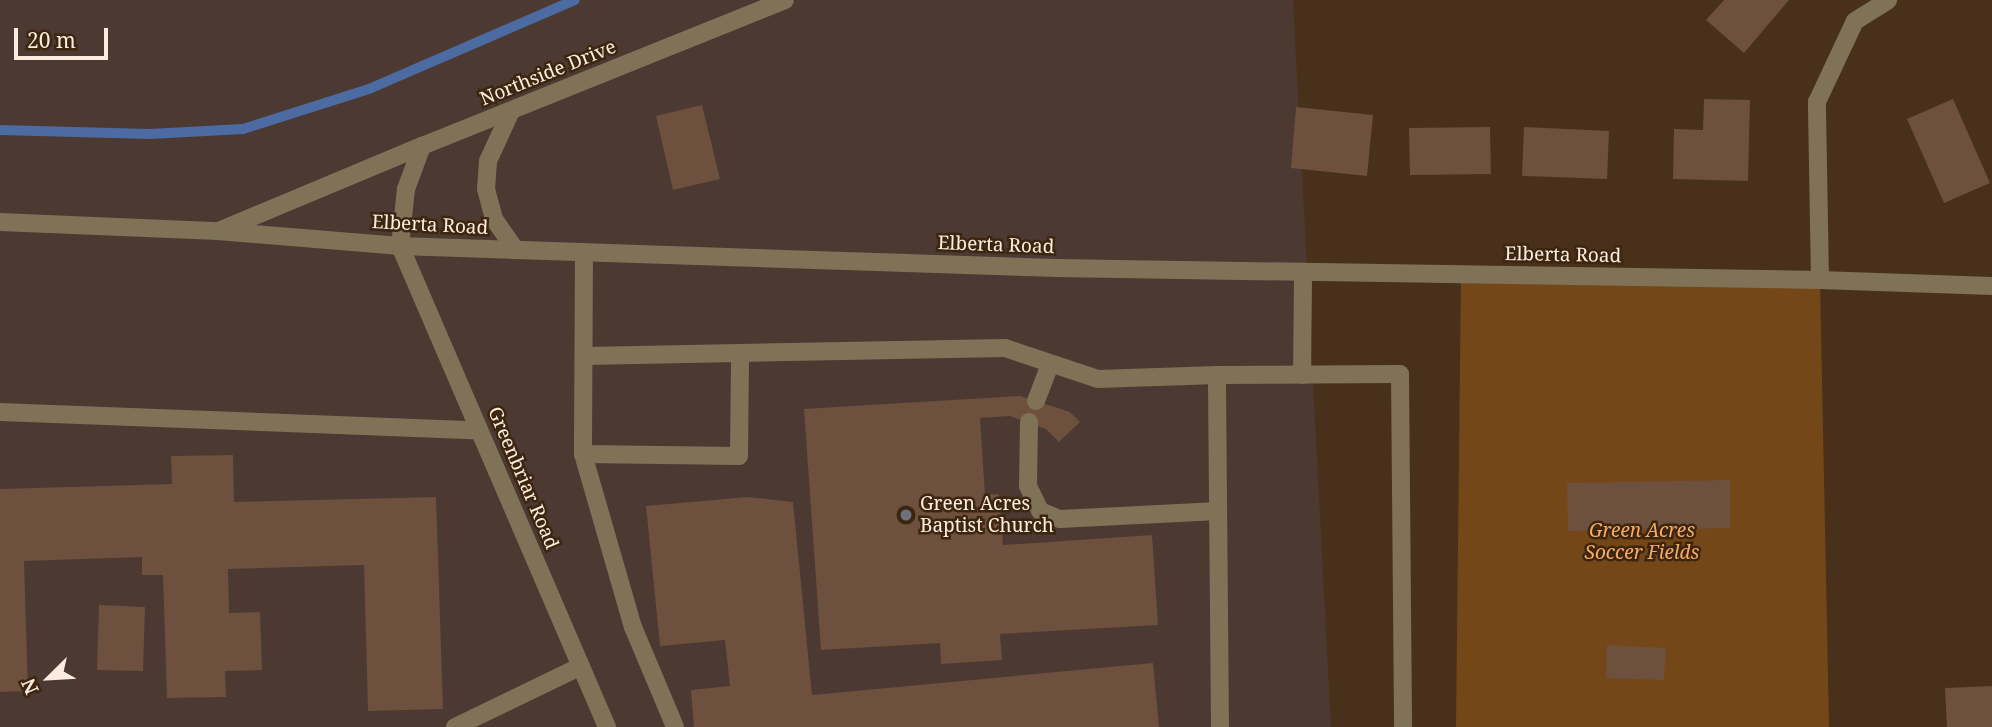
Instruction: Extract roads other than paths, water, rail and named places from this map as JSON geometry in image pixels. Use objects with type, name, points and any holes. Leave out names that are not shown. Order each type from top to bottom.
[{"type":"street","name":"Northside Drive","points":[[218,232],[422,146],[785,0]]},
{"type":"street","points":[[1819,280],[1817,102],[1855,21],[1888,0]]},
{"type":"street","points":[[511,110],[488,161],[486,189],[494,219],[516,250]]},
{"type":"street","points":[[400,246],[406,189],[422,146]]},
{"type":"street","name":"Elberta Road","points":[[0,222],[218,232],[400,246],[1043,268],[1819,280],[1992,286]]},
{"type":"street","name":"Greenbriar Road","points":[[400,246],[607,727]]},
{"type":"street","points":[[584,252],[583,454],[633,626],[676,727]]},
{"type":"street","points":[[1302,374],[1303,272]]},
{"type":"street","points":[[585,356],[1005,348],[1098,379],[1400,374],[1403,727]]},
{"type":"street","points":[[583,454],[739,456],[740,355]]},
{"type":"street","points":[[1036,401],[1050,365]]},
{"type":"street","points":[[1217,375],[1220,727]]},
{"type":"street","points":[[0,412],[479,430]]},
{"type":"street","points":[[1029,422],[1028,486],[1040,511],[1060,519],[1218,511]]},
{"type":"street","points":[[455,727],[581,666]]},
{"type":"waterway","points":[[0,130],[150,134],[243,129],[369,89],[575,0]]},
{"type":"place","name":"Green Acres Baptist Church","points":[[906,515]]},
{"type":"park label","name":"Green Acres Soccer Fields","points":[[1642,542]]}]
